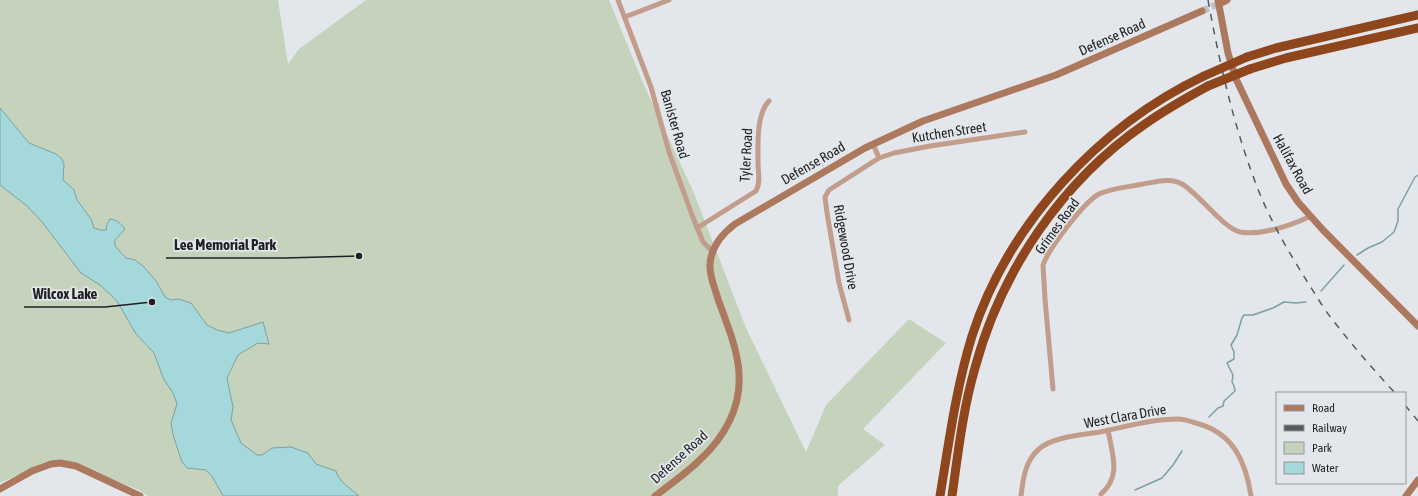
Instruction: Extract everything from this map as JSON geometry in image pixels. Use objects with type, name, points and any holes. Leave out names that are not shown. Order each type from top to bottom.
[{"type":"highway","points":[[940,496],[958,387],[973,334],[994,284],[1019,239],[1064,181],[1106,139],[1123,126],[1156,102],[1204,76],[1247,57],[1276,48],[1418,16]]},
{"type":"highway","points":[[952,496],[968,394],[981,346],[998,304],[1011,276],[1031,243],[1061,201],[1084,176],[1145,124],[1170,107],[1208,86],[1250,69],[1286,58],[1418,28]]},
{"type":"street","name":"Banister Road","points":[[618,0],[651,87],[669,152],[697,228],[703,242],[713,252]]},
{"type":"street","points":[[625,17],[669,0]]},
{"type":"street","name":"Halifax Road","points":[[1223,1],[1227,47],[1234,72],[1286,184],[1310,216],[1418,326]]},
{"type":"street","name":"Defense Road","points":[[655,496],[692,466],[721,436],[730,421],[738,396],[739,375],[737,354],[709,266],[713,252],[723,235],[735,224],[873,144],[938,115],[1056,75],[1202,11]]},
{"type":"street","name":"Tyler Road","points":[[697,228],[756,191],[759,182],[758,144],[761,113],[763,107],[769,101]]},
{"type":"street","name":"Kutchen Street","points":[[879,158],[894,152],[1024,132]]},
{"type":"street","points":[[873,144],[879,158]]},
{"type":"street","name":"Ridgewood Drive","points":[[849,320],[839,283],[825,197],[830,189],[879,158]]},
{"type":"street","name":"Grimes Road","points":[[1054,389],[1043,265],[1045,259],[1062,235],[1093,198],[1106,192],[1156,182],[1173,181],[1183,185],[1226,224],[1238,231],[1245,232],[1272,230],[1310,216]]},
{"type":"street","name":"West Clara Drive","points":[[1021,496],[1023,479],[1028,462],[1043,445],[1055,440],[1154,421],[1180,419],[1191,421],[1210,428],[1227,440],[1237,453],[1246,472],[1251,496]]},
{"type":"street","points":[[1101,494],[1110,485],[1114,477],[1113,457],[1108,430]]},
{"type":"street","points":[[0,489],[38,469],[60,463],[76,466],[140,496]]},
{"type":"street","points":[[1406,496],[1418,480]]},
{"type":"green space","points":[[0,0],[278,0],[288,64],[299,49],[366,0],[609,0],[644,85],[694,193],[746,328],[806,452],[826,405],[909,319],[946,343],[863,429],[885,445],[838,486],[838,496],[148,496],[139,490],[101,475],[76,462],[45,462],[0,483]]},
{"type":"water","points":[[0,108],[29,143],[56,154],[62,159],[64,164],[63,180],[74,190],[77,200],[91,219],[94,228],[106,230],[107,224],[110,219],[112,219],[125,229],[115,240],[115,246],[126,258],[135,260],[144,267],[156,281],[165,297],[171,300],[178,299],[191,303],[207,325],[217,330],[229,333],[263,322],[269,344],[258,343],[238,355],[227,378],[233,407],[231,420],[241,443],[257,455],[262,455],[272,448],[291,447],[308,453],[316,464],[336,471],[342,482],[359,496],[223,496],[212,476],[206,470],[187,468],[182,462],[173,435],[171,423],[177,404],[173,393],[164,380],[154,353],[136,334],[117,301],[100,285],[81,273],[42,222],[27,206],[0,185]]},
{"type":"waterway","points":[[1357,255],[1382,242],[1394,232],[1398,221],[1398,209],[1415,177],[1418,175]]},
{"type":"waterway","points":[[1321,291],[1344,265]]},
{"type":"waterway","points":[[1209,417],[1218,408],[1223,406],[1224,401],[1235,391],[1232,382],[1233,375],[1227,363],[1234,359],[1234,352],[1231,345],[1237,335],[1244,315],[1253,315],[1273,308],[1284,302],[1306,302]]},
{"type":"waterway","points":[[1135,490],[1162,478],[1182,451]]},
{"type":"tunnel","points":[[1202,11],[1223,2]]},
{"type":"railway","points":[[1208,0],[1232,111],[1245,155],[1271,219],[1294,260],[1326,311],[1355,348],[1394,392]]},
{"type":"railway","points":[[1406,406],[1418,421]]},
{"type":"place","name":"Lee Memorial Park","points":[[359,256]]},
{"type":"place","name":"Wilcox Lake","points":[[152,302]]}]
